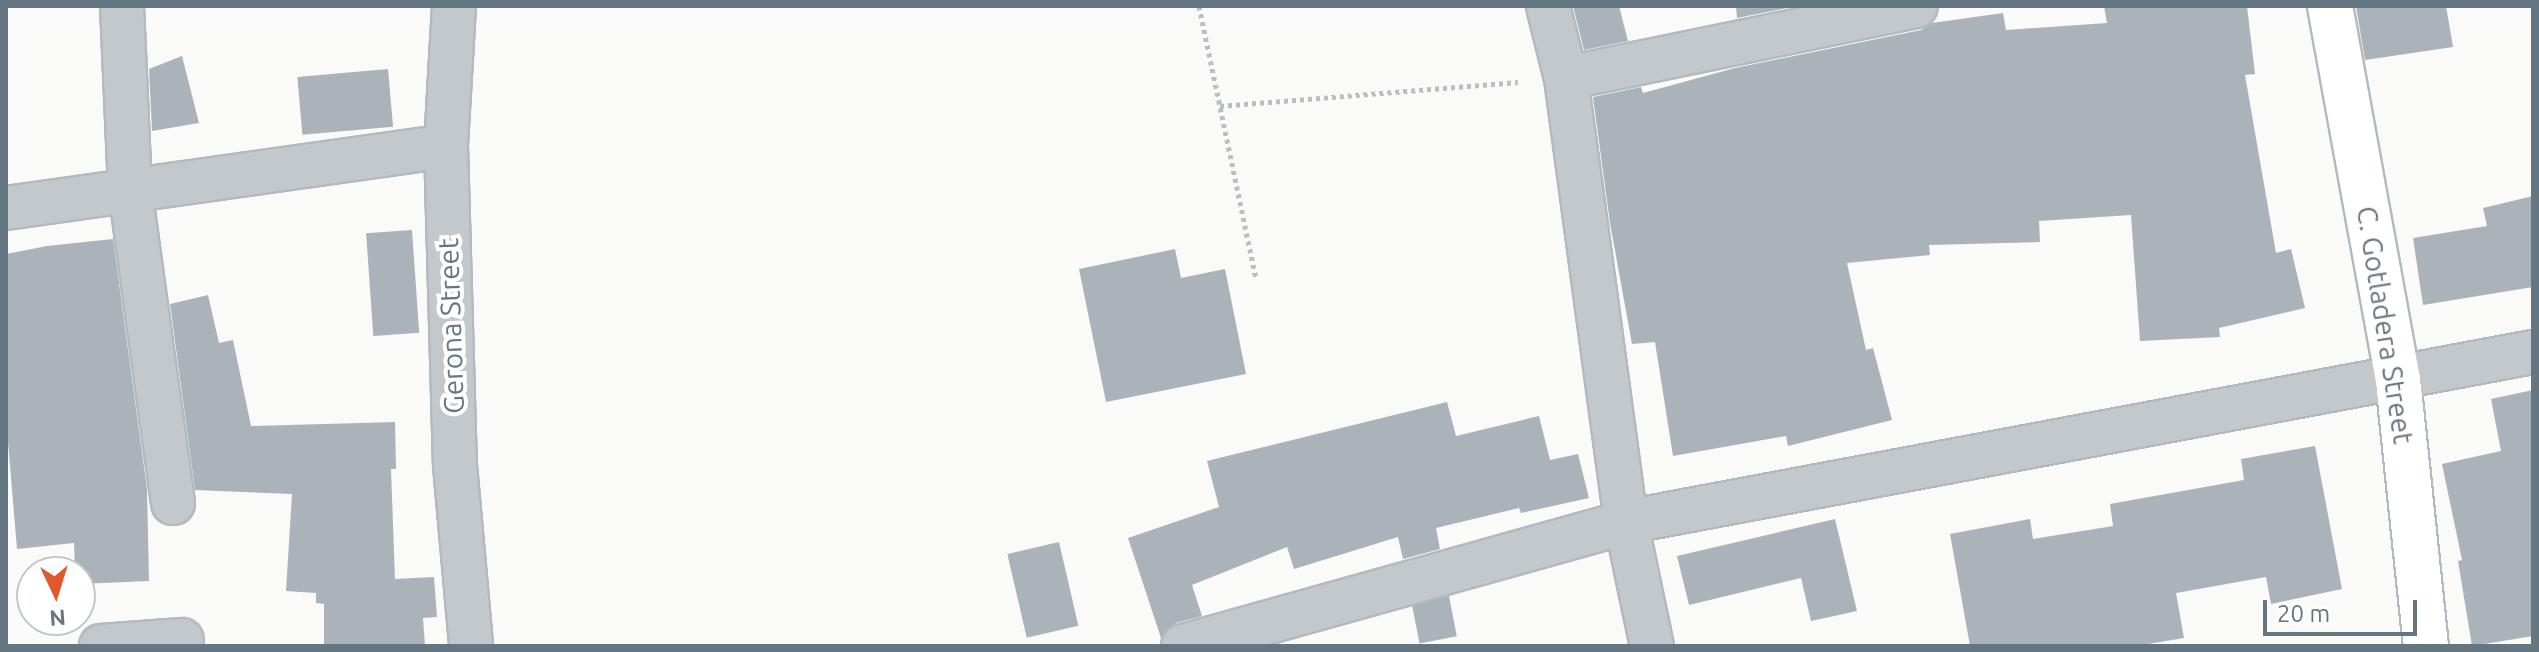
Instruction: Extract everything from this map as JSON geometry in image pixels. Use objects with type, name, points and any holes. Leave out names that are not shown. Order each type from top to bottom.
[{"type":"main road","name":"C. Gotladera Street","points":[[2330,6],[2398,380],[2426,646]]},
{"type":"street","points":[[122,6],[130,189],[173,503]]},
{"type":"street","name":"Gerona Street","points":[[454,6],[446,146],[455,465],[471,646]]},
{"type":"street","points":[[1548,6],[1566,78],[1626,522],[1652,646]]},
{"type":"street","points":[[1566,78],[1916,6]]},
{"type":"street","points":[[6,208],[446,146]]},
{"type":"street","points":[[1183,646],[1626,522],[2398,380],[2533,352]]},
{"type":"street","points":[[101,646],[182,640]]},
{"type":"path","points":[[1199,6],[1256,279]]},
{"type":"path","points":[[1220,106],[1566,78]]},
{"type":"building","points":[[1573,6],[1619,6],[1628,41],[1584,50]]},
{"type":"building","points":[[1736,6],[1797,6],[1737,18]]},
{"type":"building","points":[[2104,6],[2247,6],[2255,74],[2245,75],[2276,253],[2291,249],[2305,308],[2219,328],[2220,337],[2140,341],[2131,215],[2039,221],[2040,242],[1929,245],[1930,255],[1847,263],[1866,350],[1873,348],[1892,420],[1788,446],[1786,436],[1673,456],[1655,342],[1632,344],[1610,223],[1593,97],[1641,87],[1643,93],[1735,68],[1921,30],[1932,23],[2003,13],[2006,30],[2107,23]]},
{"type":"building","points":[[2356,6],[2446,6],[2453,47],[2365,60]]},
{"type":"building","points":[[182,56],[199,123],[152,131],[149,69]]},
{"type":"building","points":[[388,69],[393,127],[302,135],[297,77]]},
{"type":"building","points":[[2533,196],[2533,287],[2423,305],[2413,238],[2487,226],[2483,208]]},
{"type":"building","points":[[412,230],[419,333],[373,336],[366,233]]},
{"type":"building","points":[[113,239],[147,489],[149,581],[96,583],[96,556],[74,556],[74,543],[17,549],[6,418],[6,254]]},
{"type":"building","points":[[1175,249],[1181,278],[1225,269],[1246,374],[1106,402],[1079,269]]},
{"type":"building","points":[[208,295],[219,343],[233,340],[251,426],[395,422],[396,469],[391,469],[395,579],[434,577],[437,617],[423,618],[425,646],[324,646],[324,604],[316,603],[316,593],[286,591],[292,494],[195,490],[170,304]]},
{"type":"building","points":[[2533,390],[2533,636],[2472,646],[2458,561],[2462,560],[2442,464],[2501,451],[2491,399]]},
{"type":"building","points":[[1447,402],[1456,436],[1539,416],[1550,460],[1578,454],[1589,498],[1521,513],[1519,508],[1436,528],[1440,549],[1403,559],[1398,537],[1294,569],[1287,547],[1192,585],[1202,616],[1176,623],[1161,638],[1128,538],[1219,507],[1207,461]]},
{"type":"building","points":[[2315,446],[2342,589],[2271,604],[2266,577],[2176,593],[2184,638],[2136,646],[1970,646],[1950,534],[2030,519],[2033,539],[2113,526],[2110,504],[2244,480],[2241,459]]},
{"type":"building","points":[[1835,519],[1857,611],[1811,621],[1801,578],[1689,605],[1677,556]]},
{"type":"building","points":[[1059,542],[1078,626],[1027,638],[1007,554]]},
{"type":"building","points":[[1449,596],[1457,636],[1420,643],[1412,603]]}]
